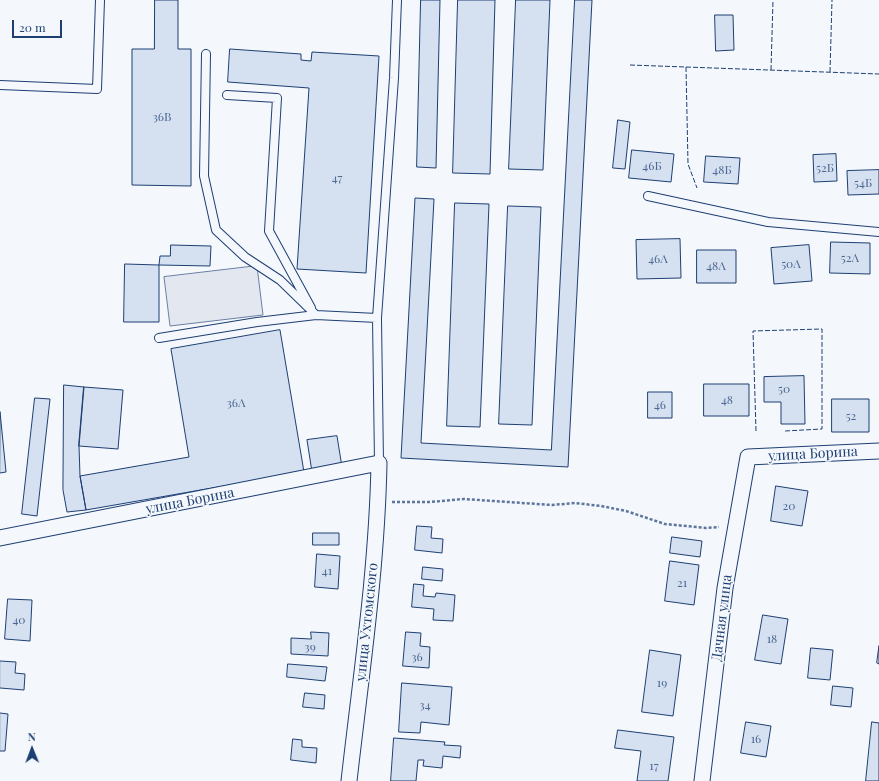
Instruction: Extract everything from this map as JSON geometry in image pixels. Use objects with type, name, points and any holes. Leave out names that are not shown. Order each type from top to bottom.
[{"type":"street","name":"улица Борина","points":[[748,457],[879,451]]},
{"type":"street","name":"Дачная улица","points":[[702,781],[725,588],[748,457]]},
{"type":"street","name":"улица Ухтомского","points":[[349,781],[372,583],[378,502],[379,463]]},
{"type":"street","name":"улица Борина","points":[[0,538],[379,463]]},
{"type":"lane","points":[[0,85],[96,89],[100,0]]},
{"type":"lane","points":[[379,463],[377,318],[394,78],[397,0]]},
{"type":"lane","points":[[206,54],[204,176],[216,230],[245,257],[280,280],[316,315]]},
{"type":"lane","points":[[227,95],[277,98],[269,231],[316,315]]},
{"type":"lane","points":[[648,196],[768,222],[879,232]]},
{"type":"lane","points":[[160,338],[257,322],[316,315],[377,318]]},
{"type":"path","points":[[378,502],[430,502],[464,499],[552,505],[575,503],[620,510],[665,524],[706,528],[736,525]]},
{"type":"shaded area","points":[[257,266],[263,315],[170,326],[164,277]]},
{"type":"building","points":[[155,0],[178,0],[178,49],[191,49],[191,186],[132,185],[132,49],[154,49]]},
{"type":"building","points":[[421,0],[440,0],[436,168],[417,167]]},
{"type":"building","points":[[458,0],[495,0],[490,174],[453,173]]},
{"type":"building","points":[[516,0],[550,0],[543,170],[509,169]]},
{"type":"building","points":[[575,0],[592,0],[568,467],[401,458],[415,198],[434,199],[421,443],[551,450]]},
{"type":"building","points":[[715,15],[733,15],[734,50],[716,51]]},
{"type":"building","points":[[230,49],[301,54],[301,60],[311,61],[312,52],[379,56],[366,273],[297,269],[309,88],[228,82]]},
{"type":"building","points":[[618,120],[630,122],[625,169],[613,168]]},
{"type":"building","points":[[632,150],[674,154],[671,182],[629,178]]},
{"type":"building","points":[[836,154],[837,181],[814,182],[813,155]]},
{"type":"building","points":[[706,156],[740,158],[738,184],[704,182]]},
{"type":"building","points":[[879,170],[879,194],[848,195],[847,171]]},
{"type":"building","points":[[455,203],[489,204],[480,427],[447,426]]},
{"type":"building","points":[[508,206],[541,207],[532,425],[499,424]]},
{"type":"building","points":[[680,239],[681,278],[637,279],[636,240]]},
{"type":"building","points":[[831,242],[870,243],[870,274],[830,273]]},
{"type":"building","points":[[171,245],[211,246],[210,266],[159,265],[160,256],[170,256]]},
{"type":"building","points":[[809,245],[812,281],[774,284],[771,248]]},
{"type":"building","points":[[697,250],[736,250],[736,283],[697,283]]},
{"type":"building","points":[[125,264],[159,265],[159,322],[124,322]]},
{"type":"building","points":[[280,330],[304,472],[86,510],[80,476],[189,457],[171,349]]},
{"type":"building","points":[[804,376],[805,424],[781,424],[781,402],[764,402],[764,377]]},
{"type":"building","points":[[704,384],[749,384],[749,416],[704,416]]},
{"type":"building","points":[[64,385],[84,387],[79,446],[80,476],[86,510],[67,512],[63,490]]},
{"type":"building","points":[[84,387],[123,390],[118,449],[79,446]]},
{"type":"building","points":[[648,392],[672,392],[672,418],[648,418]]},
{"type":"building","points":[[35,398],[50,399],[37,516],[22,514]]},
{"type":"building","points":[[832,399],[869,399],[869,432],[832,432]]},
{"type":"building","points":[[0,412],[6,472],[0,473]]},
{"type":"building","points":[[337,436],[342,467],[312,472],[307,440]]},
{"type":"building","points":[[776,486],[808,491],[802,526],[771,521]]},
{"type":"building","points":[[417,526],[432,527],[431,538],[443,539],[442,553],[415,550]]},
{"type":"building","points":[[313,533],[339,533],[339,545],[313,545]]},
{"type":"building","points":[[672,537],[702,541],[700,557],[670,553]]},
{"type":"building","points":[[317,554],[340,556],[338,589],[315,587]]},
{"type":"building","points":[[670,561],[699,565],[694,605],[665,601]]},
{"type":"building","points":[[423,567],[443,569],[442,581],[422,579]]},
{"type":"building","points":[[414,584],[424,585],[423,596],[435,597],[436,593],[455,595],[453,621],[433,620],[434,609],[412,607]]},
{"type":"building","points":[[8,599],[32,600],[30,641],[5,639]]},
{"type":"building","points":[[763,615],[788,619],[781,664],[755,660]]},
{"type":"building","points":[[311,632],[329,633],[328,656],[291,654],[291,638],[311,639]]},
{"type":"building","points":[[406,632],[421,633],[420,646],[430,647],[429,668],[403,666]]},
{"type":"building","points":[[879,646],[879,664],[877,663]]},
{"type":"building","points":[[811,648],[833,650],[830,680],[808,678]]},
{"type":"building","points":[[650,650],[681,655],[673,716],[642,712]]},
{"type":"building","points":[[0,661],[16,662],[15,673],[25,674],[24,690],[0,688]]},
{"type":"building","points":[[288,664],[327,667],[325,681],[287,677]]},
{"type":"building","points":[[402,683],[452,687],[449,725],[421,722],[420,733],[399,732]]},
{"type":"building","points":[[833,686],[853,688],[851,707],[831,705]]},
{"type":"building","points":[[305,693],[325,695],[324,709],[303,707]]},
{"type":"building","points":[[0,713],[8,714],[5,751],[0,751]]},
{"type":"building","points":[[746,722],[771,726],[766,757],[741,753]]},
{"type":"building","points":[[872,722],[879,723],[879,781],[866,781]]},
{"type":"building","points":[[618,730],[674,737],[668,781],[637,781],[641,751],[615,748]]},
{"type":"building","points":[[394,738],[445,742],[444,745],[461,746],[460,758],[443,756],[442,768],[423,766],[424,760],[418,760],[416,781],[391,781]]},
{"type":"building","points":[[293,739],[302,740],[302,747],[317,748],[316,763],[291,760]]},
{"type":"fence","points":[[771,70],[773,0]]},
{"type":"fence","points":[[830,72],[832,0]]},
{"type":"fence","points":[[630,65],[879,74]]},
{"type":"fence","points":[[686,67],[688,164],[697,188]]},
{"type":"fence","points":[[756,431],[753,331],[822,329],[822,429],[785,431]]}]
